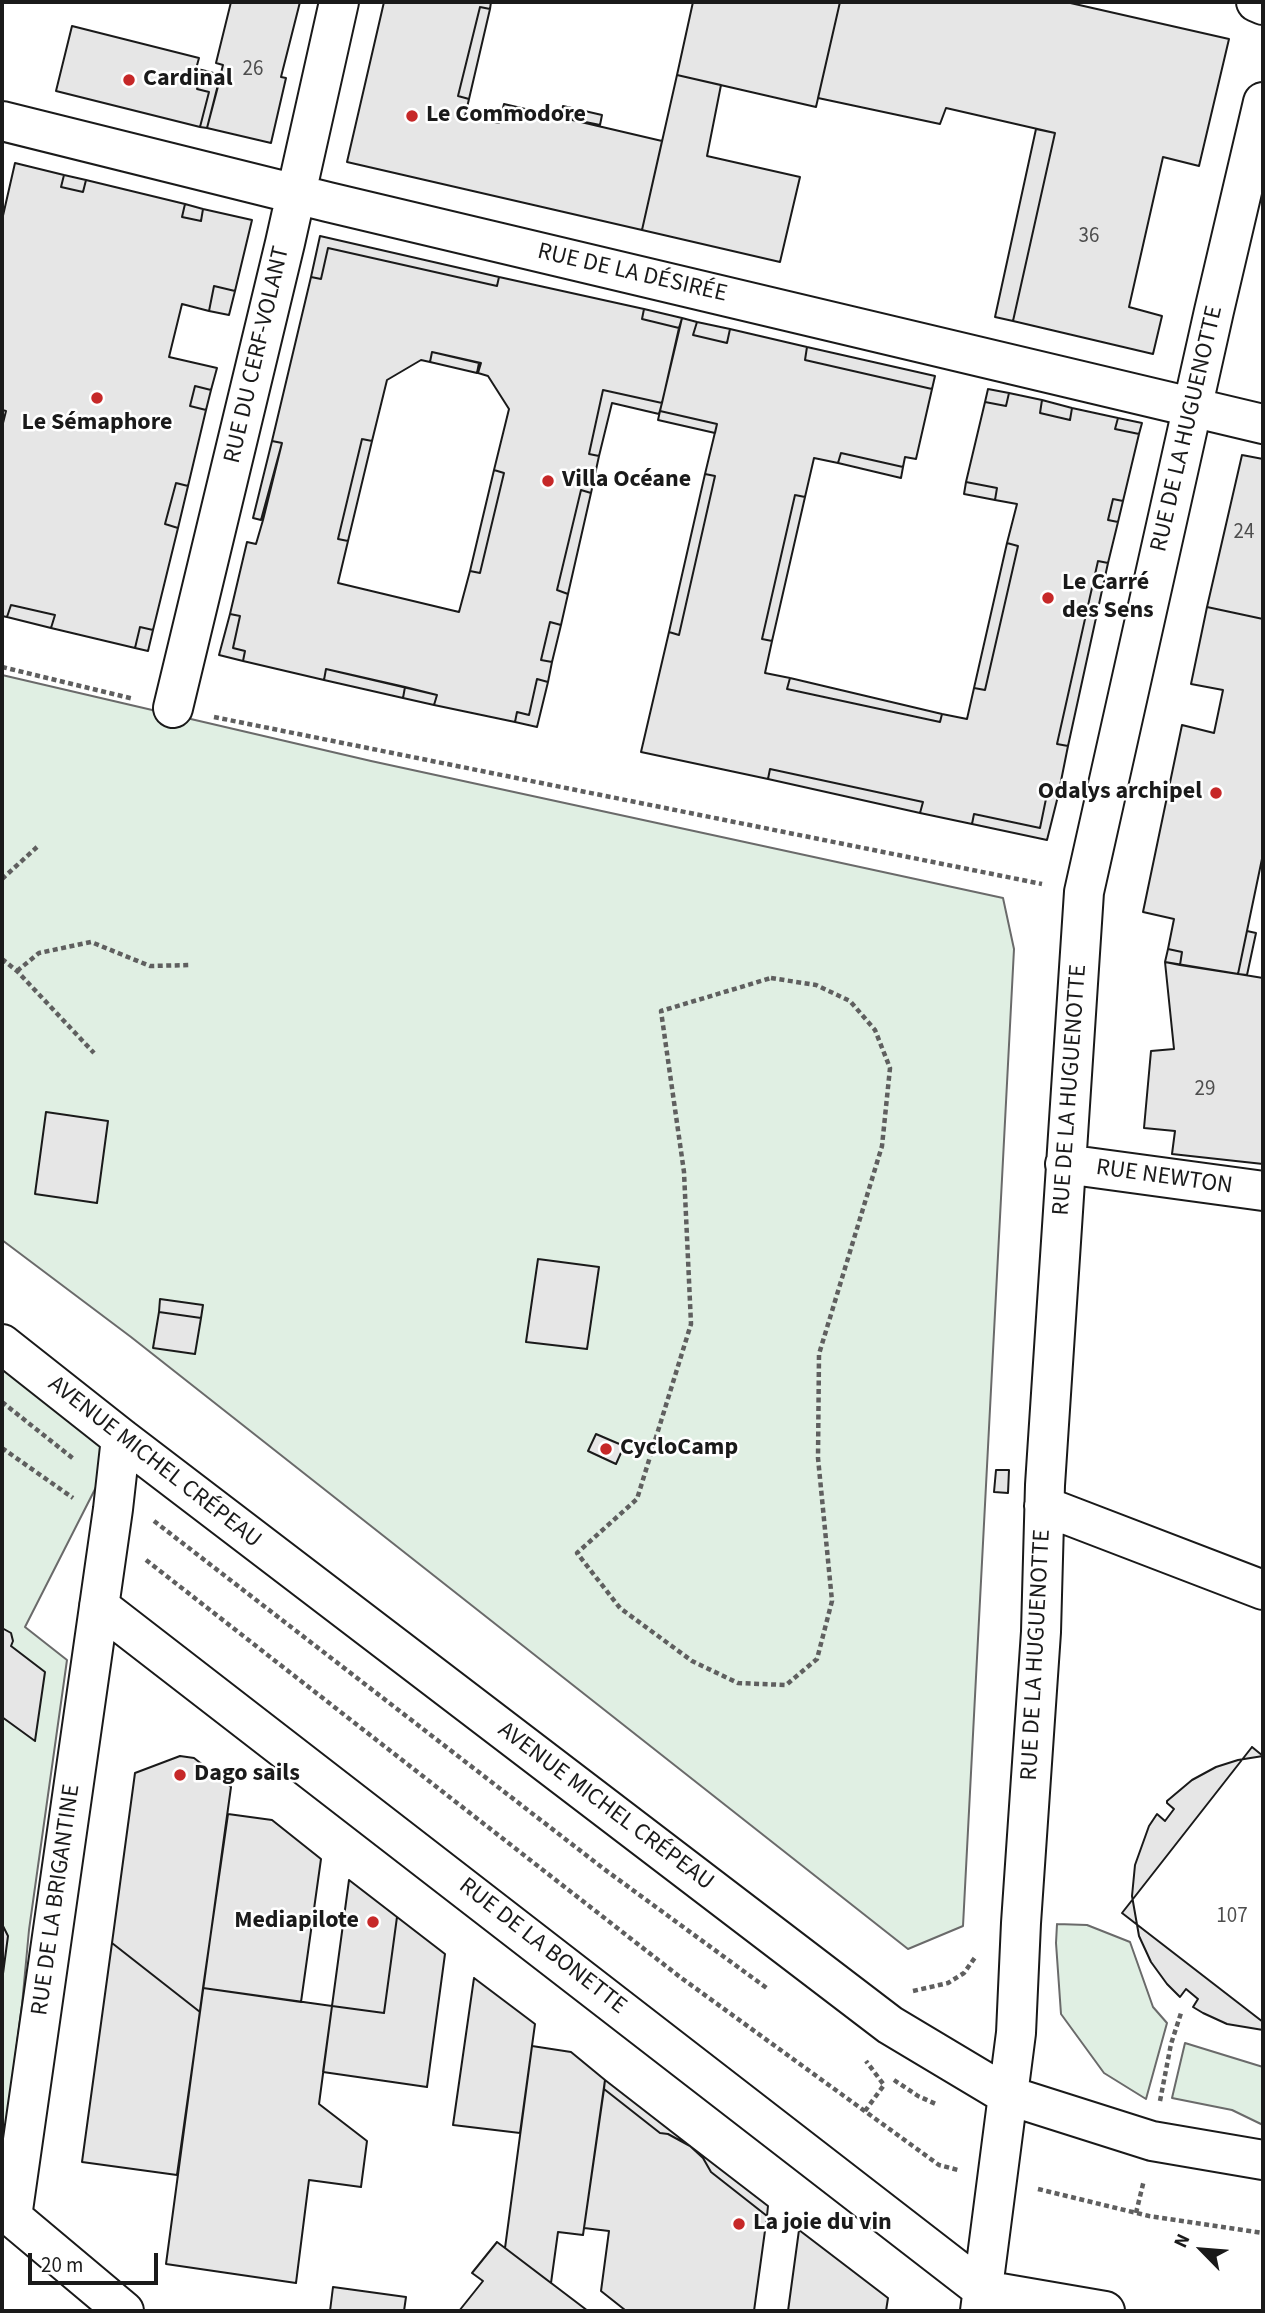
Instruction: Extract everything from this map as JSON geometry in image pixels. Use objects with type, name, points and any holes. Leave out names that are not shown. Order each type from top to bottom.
[{"type":"street","name":"RUE DU CERF-VOLANT","points":[[173,708],[339,2]]},
{"type":"street","points":[[1256,2],[1263,5]]},
{"type":"street","name":"RUE DE LA HUGUENOTTE","points":[[981,2300],[1016,2033],[1040,1646],[1044,1506],[1084,892],[1263,102]]},
{"type":"street","name":"RUE DE LA DÉSIRÉE","points":[[2,121],[296,194],[1263,424]]},
{"type":"street","name":"RUE NEWTON","points":[[1065,1164],[1263,1191]]},
{"type":"street","name":"AVENUE MICHEL CRÉPEAU","points":[[2,1344],[121,1438],[890,2025],[1007,2095],[1152,2141],[1263,2160]]},
{"type":"street","name":"RUE DE LA BRIGANTINE","points":[[121,1438],[12,2217],[124,2311]]},
{"type":"street","points":[[1044,1506],[1263,1590]]},
{"type":"street","name":"RUE DE LA BONETTE","points":[[99,1606],[981,2300]]},
{"type":"street","points":[[981,2300],[1105,2311]]},
{"type":"path","points":[[2,667],[173,708],[1084,892]]},
{"type":"path","points":[[2,879],[37,847]]},
{"type":"path","points":[[17,971],[39,953],[91,942],[150,966],[191,965]]},
{"type":"path","points":[[2,959],[17,971],[94,1053]]},
{"type":"path","points":[[771,978],[816,985],[850,1001],[875,1030],[890,1068],[882,1146],[819,1354],[818,1458],[832,1601],[817,1659],[786,1685],[738,1683],[692,1661],[620,1608],[577,1553],[637,1499],[691,1324],[684,1172],[661,1010],[771,978]]},
{"type":"path","points":[[2,1448],[87,1508],[163,1574],[680,1977],[939,2165],[1136,2213],[1263,2234]]},
{"type":"path","points":[[1159,2106],[1171,2044],[1181,2013]]},
{"type":"path","points":[[1136,2213],[1144,2180]]},
{"type":"green space","points":[[2,675],[371,761],[1003,898],[1014,949],[963,1926],[908,1949],[131,1337],[2,1240]]},
{"type":"green space","points":[[2,1345],[121,1438],[25,1627],[67,1660],[29,1930],[2,2159]]},
{"type":"green space","points":[[1057,1924],[1087,1925],[1130,1942],[1153,2007],[1167,2023],[1146,2099],[1104,2073],[1061,2014]]},
{"type":"green space","points":[[1185,2043],[1263,2067],[1263,2125],[1232,2110],[1172,2098]]},
{"type":"building","name":"Cardinal","points":[[231,2],[300,2],[281,77],[286,78],[271,143],[207,128],[223,65],[216,63]]},
{"type":"building","name":"Le Commodore","points":[[384,2],[491,2],[490,9],[480,7],[458,96],[469,99],[465,116],[499,123],[504,104],[662,141],[642,230],[347,162]]},
{"type":"building","points":[[693,2],[840,2],[816,107],[677,75]]},
{"type":"building","points":[[840,2],[1066,2],[1229,39],[1199,166],[1163,157],[1129,307],[1162,316],[1153,354],[1013,321],[1055,133],[946,108],[940,124],[818,98]]},
{"type":"building","points":[[480,7],[490,9],[469,99],[458,96]]},
{"type":"building","name":"Cardinal","points":[[72,26],[199,58],[196,69],[202,70],[197,89],[209,92],[200,127],[56,91]]},
{"type":"building","points":[[202,70],[221,75],[207,128],[200,127],[209,92],[197,89]]},
{"type":"building","points":[[677,75],[721,85],[707,156],[800,177],[780,262],[642,230]]},
{"type":"building","points":[[563,106],[602,115],[600,125],[561,117]]},
{"type":"building","points":[[1036,129],[1055,133],[1013,321],[995,317]]},
{"type":"building","name":"Le Sémaphore","points":[[15,163],[64,175],[61,187],[83,192],[86,180],[185,204],[182,217],[201,221],[203,209],[252,220],[235,291],[214,286],[209,311],[182,304],[169,357],[217,368],[211,390],[195,386],[190,406],[206,410],[188,486],[176,483],[165,524],[178,528],[153,630],[140,627],[135,648],[51,628],[55,615],[11,605],[7,617],[2,616],[2,427],[6,411],[2,410],[2,220]]},
{"type":"building","points":[[64,175],[86,180],[83,192],[61,187]]},
{"type":"building","points":[[185,204],[203,209],[201,221],[182,217]]},
{"type":"building","points":[[320,236],[499,277],[497,286],[328,248],[321,279],[311,277]]},
{"type":"building","name":"Villa Océane","points":[[328,248],[497,286],[499,277],[644,309],[642,319],[679,328],[662,403],[603,390],[589,454],[599,456],[591,493],[581,490],[557,590],[568,594],[561,625],[550,622],[541,660],[552,662],[548,682],[537,679],[529,715],[517,712],[515,722],[434,705],[437,695],[326,669],[324,680],[243,661],[245,651],[233,648],[240,616],[230,614],[247,542],[256,544],[282,443],[272,441],[311,277],[321,279]],"holes":[[[432,352],[481,363],[478,373],[488,376],[509,409],[494,470],[504,473],[480,573],[470,571],[459,612],[338,583],[348,541],[338,539],[362,439],[372,441],[387,380],[421,360],[430,362]]]},
{"type":"building","points":[[214,286],[235,291],[229,315],[209,311]]},
{"type":"building","points":[[644,309],[682,318],[679,328],[642,319]]},
{"type":"building","name":"Le Carré des Sens","points":[[682,318],[697,322],[693,335],[727,343],[730,329],[807,347],[805,360],[932,389],[916,459],[905,457],[903,467],[841,453],[838,463],[814,458],[805,497],[795,495],[762,639],[772,641],[765,673],[790,678],[787,689],[940,722],[942,714],[967,719],[974,688],[985,690],[1018,546],[1007,543],[1017,504],[995,500],[997,488],[966,482],[985,402],[1006,406],[1009,393],[1042,400],[1040,413],[1070,420],[1072,408],[1118,418],[1115,429],[1139,434],[1123,501],[1113,499],[1108,520],[1118,522],[1108,563],[1098,561],[1057,744],[1068,746],[1058,796],[1047,794],[1040,828],[974,814],[972,824],[920,813],[923,802],[770,769],[768,779],[641,752],[669,632],[679,635],[715,476],[705,474],[717,424],[660,411]]},
{"type":"building","points":[[697,322],[730,329],[727,343],[693,335]]},
{"type":"building","points":[[807,347],[935,376],[932,389],[805,360]]},
{"type":"building","points":[[432,352],[479,363],[477,373],[430,362]]},
{"type":"building","points":[[195,386],[211,390],[206,410],[190,406]]},
{"type":"building","points":[[988,389],[1009,393],[1006,406],[985,402]]},
{"type":"building","points":[[603,390],[662,403],[659,414],[612,403],[599,456],[589,454]]},
{"type":"building","points":[[1042,400],[1072,408],[1070,420],[1040,413]]},
{"type":"building","points":[[660,411],[717,424],[715,433],[658,420]]},
{"type":"building","points":[[1118,418],[1142,423],[1139,434],[1115,429]]},
{"type":"building","points":[[362,439],[372,441],[348,541],[338,539]]},
{"type":"building","points":[[272,441],[282,443],[261,520],[253,518]]},
{"type":"building","points":[[841,453],[903,467],[901,478],[838,463]]},
{"type":"building","points":[[1242,455],[1263,459],[1263,619],[1207,607]]},
{"type":"building","points":[[494,470],[504,473],[480,573],[470,571]]},
{"type":"building","points":[[705,474],[715,476],[679,635],[669,632]]},
{"type":"building","points":[[966,482],[997,488],[995,500],[964,494]]},
{"type":"building","points":[[176,483],[188,486],[178,528],[165,524]]},
{"type":"building","points":[[581,490],[591,493],[568,594],[557,590]]},
{"type":"building","points":[[795,495],[805,497],[772,641],[762,639]]},
{"type":"building","points":[[1113,499],[1123,501],[1118,522],[1108,520]]},
{"type":"building","points":[[1007,543],[1018,546],[985,690],[974,688]]},
{"type":"building","points":[[1098,561],[1108,563],[1068,746],[1057,744]]},
{"type":"building","points":[[11,605],[55,615],[51,628],[7,617]]},
{"type":"building","name":"Odalys archipel","points":[[1207,607],[1263,619],[1263,854],[1238,974],[1180,965],[1182,952],[1168,949],[1174,919],[1143,912],[1182,725],[1214,733],[1223,690],[1191,684]]},
{"type":"building","points":[[230,614],[240,616],[233,648],[245,651],[243,661],[219,655]]},
{"type":"building","points":[[550,622],[561,625],[552,662],[541,660]]},
{"type":"building","points":[[140,627],[153,630],[148,651],[135,648]]},
{"type":"building","points":[[326,669],[405,687],[403,698],[324,680]]},
{"type":"building","points":[[790,678],[942,714],[940,722],[787,689]]},
{"type":"building","points":[[537,679],[548,682],[537,727],[515,722],[517,712],[529,715]]},
{"type":"building","points":[[405,687],[437,695],[434,705],[403,698]]},
{"type":"building","points":[[770,769],[923,802],[920,813],[768,779]]},
{"type":"building","points":[[1047,794],[1058,796],[1047,840],[972,824],[974,814],[1040,828]]},
{"type":"building","points":[[1247,931],[1256,933],[1247,975],[1238,974]]},
{"type":"building","points":[[1168,949],[1182,952],[1180,965],[1165,962]]},
{"type":"building","points":[[1165,962],[1263,978],[1263,1164],[1172,1154],[1175,1131],[1144,1128],[1151,1051],[1174,1049]]},
{"type":"building","points":[[46,1112],[108,1121],[97,1203],[35,1194]]},
{"type":"building","points":[[538,1259],[599,1267],[587,1349],[526,1342]]},
{"type":"building","points":[[160,1299],[203,1305],[201,1318],[159,1312]]},
{"type":"building","points":[[159,1312],[201,1318],[195,1354],[153,1348]]},
{"type":"building","name":"CycloCamp","points":[[596,1434],[624,1446],[616,1464],[588,1451]]},
{"type":"building","points":[[996,1470],[1009,1470],[1008,1493],[994,1492]]},
{"type":"building","points":[[2,1628],[11,1633],[11,1646],[45,1672],[35,1741],[2,1717]]},
{"type":"building","points":[[1252,1747],[1263,1756],[1263,2022],[1122,1913]]},
{"type":"building","points":[[180,1756],[194,1758],[231,1787],[200,2012],[112,1943],[135,1773]]},
{"type":"building","points":[[1263,1756],[1263,2030],[1227,2024],[1203,2013],[1193,2007],[1198,1999],[1186,1989],[1180,1997],[1167,1984],[1151,1962],[1139,1936],[1132,1896],[1135,1865],[1149,1826],[1157,1814],[1165,1821],[1174,1809],[1167,1801],[1192,1780],[1216,1767]]},
{"type":"building","points":[[228,1814],[272,1820],[321,1859],[301,2002],[203,1988]]},
{"type":"building","points":[[349,1880],[397,1917],[384,2013],[332,2006]]},
{"type":"building","points":[[397,1917],[445,1954],[427,2087],[323,2072],[332,2006],[384,2013]]},
{"type":"building","points":[[2,1924],[8,1936],[2,1981]]},
{"type":"building","points":[[112,1943],[200,2012],[177,2175],[82,2162]]},
{"type":"building","points":[[474,1978],[535,2024],[520,2133],[453,2125]]},
{"type":"building","points":[[203,1988],[332,2006],[319,2104],[367,2141],[361,2187],[309,2180],[296,2283],[166,2264]]},
{"type":"building","points":[[532,2046],[571,2052],[605,2080],[583,2235],[558,2232],[551,2283],[505,2248]]},
{"type":"building","points":[[605,2080],[690,2146],[668,2134],[660,2133],[604,2089]]},
{"type":"building","points":[[604,2089],[660,2133],[668,2134],[690,2146],[703,2158],[711,2172],[767,2216],[754,2311],[625,2310],[601,2291],[609,2231],[584,2228]]},
{"type":"building","points":[[690,2146],[768,2206],[767,2216],[711,2172],[703,2158]]},
{"type":"building","points":[[799,2230],[888,2298],[886,2311],[788,2311]]},
{"type":"building","points":[[497,2242],[588,2311],[459,2311],[483,2281],[472,2273]]},
{"type":"building","points":[[333,2287],[406,2297],[404,2311],[330,2311]]},
{"type":"place","name":"Cardinal","points":[[129,80]]},
{"type":"place","name":"Le Commodore","points":[[412,116]]},
{"type":"place","name":"Le Sémaphore","points":[[97,398]]},
{"type":"place","name":"Villa Océane","points":[[548,481]]},
{"type":"place","name":"Le Carré des Sens","points":[[1048,598]]},
{"type":"place","name":"Odalys archipel","points":[[1216,793]]},
{"type":"place","name":"CycloCamp","points":[[606,1449]]},
{"type":"place","name":"Dago sails","points":[[180,1775]]},
{"type":"place","name":"Mediapilote","points":[[373,1922]]},
{"type":"place","name":"La joie du vin","points":[[739,2224]]}]
